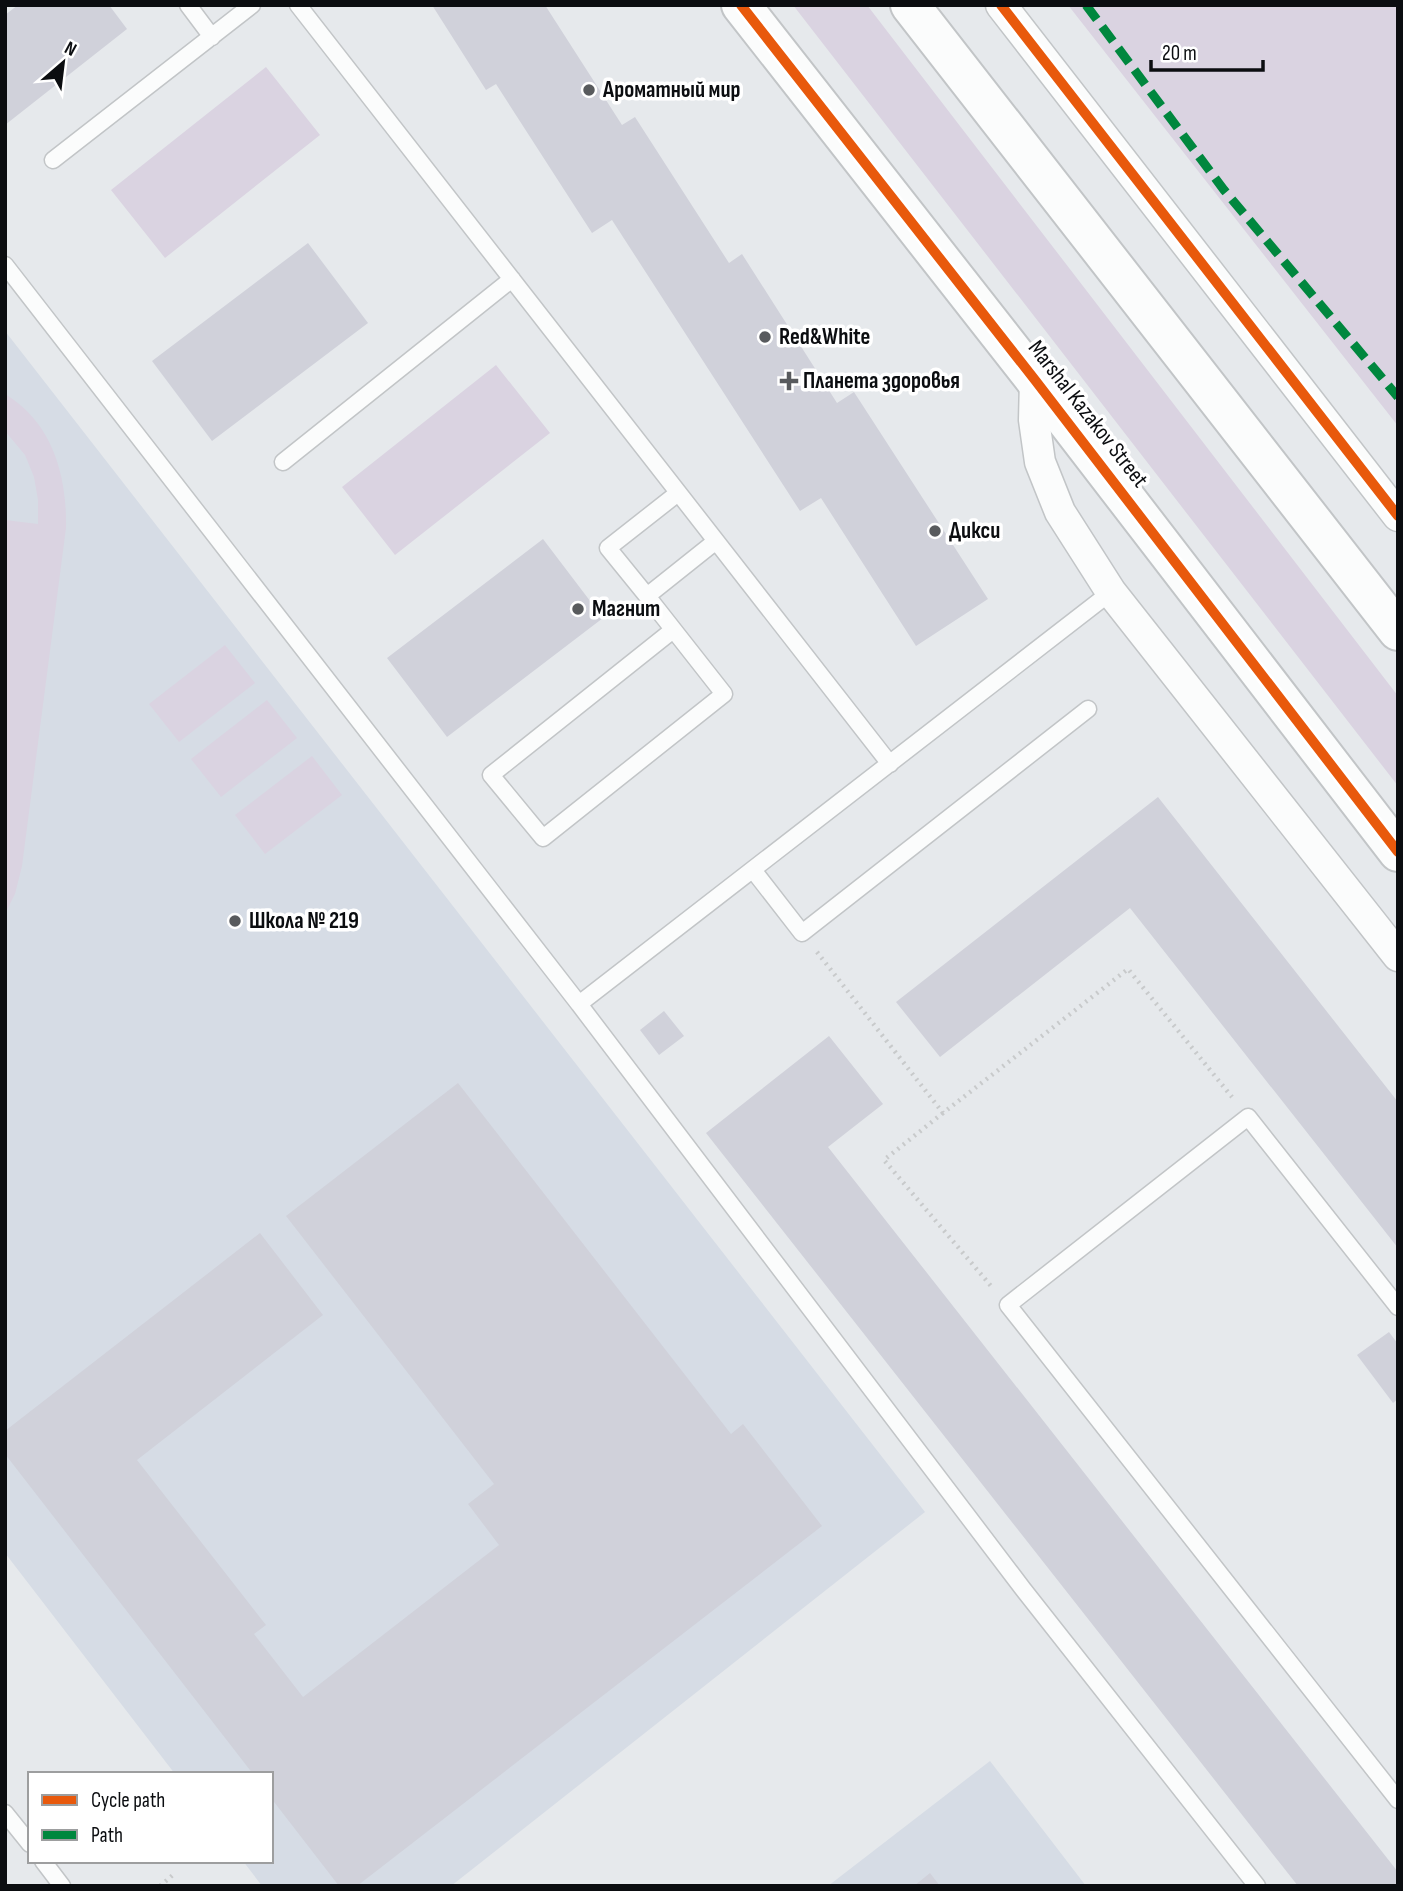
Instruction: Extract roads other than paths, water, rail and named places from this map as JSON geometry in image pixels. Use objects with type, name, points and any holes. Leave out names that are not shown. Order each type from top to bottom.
[{"type":"street","name":"Marshal Kazakov Street","points":[[741,5],[1035,380],[1398,852]]},
{"type":"street","points":[[910,5],[1398,631]]},
{"type":"street","points":[[1006,8],[1398,516]]},
{"type":"street","points":[[1035,380],[1034,420],[1040,462],[1060,512],[1111,592],[1398,957]]},
{"type":"lane","points":[[188,5],[212,37]]},
{"type":"lane","points":[[52,160],[252,5]]},
{"type":"lane","points":[[298,5],[890,764]]},
{"type":"lane","points":[[5,265],[579,1004],[1023,1589],[1257,1886]]},
{"type":"lane","points":[[283,462],[512,279]]},
{"type":"lane","points":[[673,630],[491,775],[542,838],[724,694],[608,548],[678,493]]},
{"type":"lane","points":[[647,596],[716,541]]},
{"type":"lane","points":[[579,1004],[1111,592]]},
{"type":"lane","points":[[752,870],[802,933],[1088,709]]},
{"type":"lane","points":[[1398,1307],[1248,1117],[1008,1305],[1398,1800]]},
{"type":"lane","points":[[5,1813],[28,1842]]},
{"type":"lane","points":[[45,1863],[62,1886]]},
{"type":"place","name":"Ароматный мир","points":[[589,90]]},
{"type":"place","name":"Red&White","points":[[765,337]]},
{"type":"place","name":"Планета здоровья","points":[[789,381]]},
{"type":"place","name":"Дикси","points":[[935,531]]},
{"type":"place","name":"Магнит","points":[[578,609]]},
{"type":"place","name":"Школа № 219","points":[[235,921]]}]
